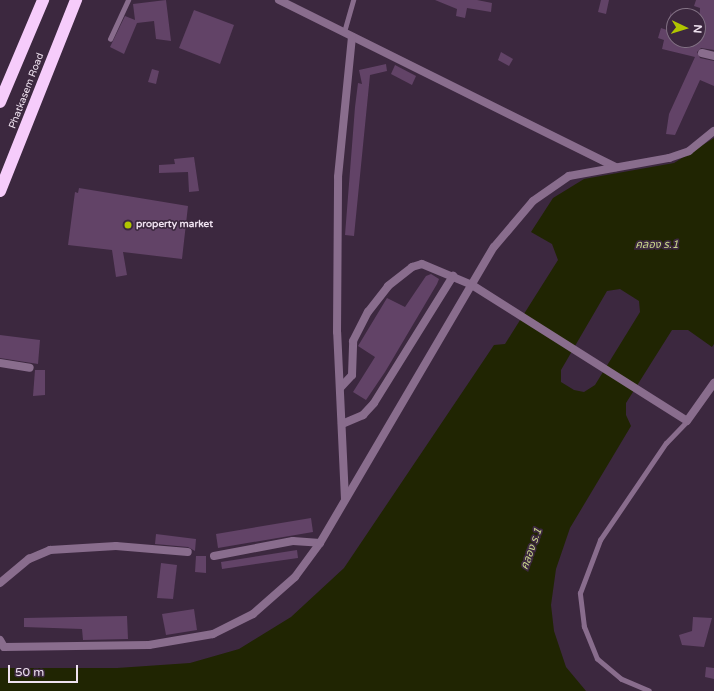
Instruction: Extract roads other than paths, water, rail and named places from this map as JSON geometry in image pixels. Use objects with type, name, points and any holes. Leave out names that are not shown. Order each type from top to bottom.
[{"type":"highway","name":"Phatkasem Road","points":[[0,102],[43,0]]},
{"type":"highway","name":"Phatkasem Road","points":[[0,191],[76,0]]},
{"type":"street","points":[[279,0],[616,167]]},
{"type":"street","points":[[345,499],[341,387],[337,332],[338,177],[352,37]]},
{"type":"street","points":[[702,53],[714,56]]},
{"type":"street","points":[[0,640],[4,647],[148,645],[213,634],[253,614],[271,600],[295,577],[320,543],[494,247],[533,201],[569,176],[689,151],[714,131]]},
{"type":"street","points":[[341,387],[352,375],[355,332],[388,286],[412,267],[422,264],[472,285],[523,315],[641,388],[687,421],[714,383]]},
{"type":"street","points":[[342,424],[363,415],[374,403],[453,276]]},
{"type":"street","points":[[0,363],[30,368]]},
{"type":"street","points":[[214,556],[293,541],[320,543]]},
{"type":"street","points":[[0,583],[29,559],[50,550],[116,546],[188,552]]},
{"type":"lane","points":[[110,39],[128,0]]},
{"type":"lane","points":[[344,32],[353,0]]},
{"type":"lane","points":[[649,691],[621,679],[598,659],[584,627],[580,593],[600,540],[666,443],[687,421]]},
{"type":"water","name":"คลอง ร.1","points":[[714,138],[714,344],[712,347],[688,330],[672,330],[626,403],[626,415],[631,426],[570,528],[556,569],[551,605],[554,631],[566,667],[586,691],[0,691],[0,668],[117,668],[190,663],[239,649],[291,617],[344,568],[494,345],[505,344],[558,260],[552,244],[531,232],[553,198],[584,179],[674,163]],"holes":[[[620,289],[639,301],[640,312],[595,385],[584,392],[574,390],[561,382],[561,370],[607,291]]]},
{"type":"place","name":"property market","points":[[128,225]]}]
